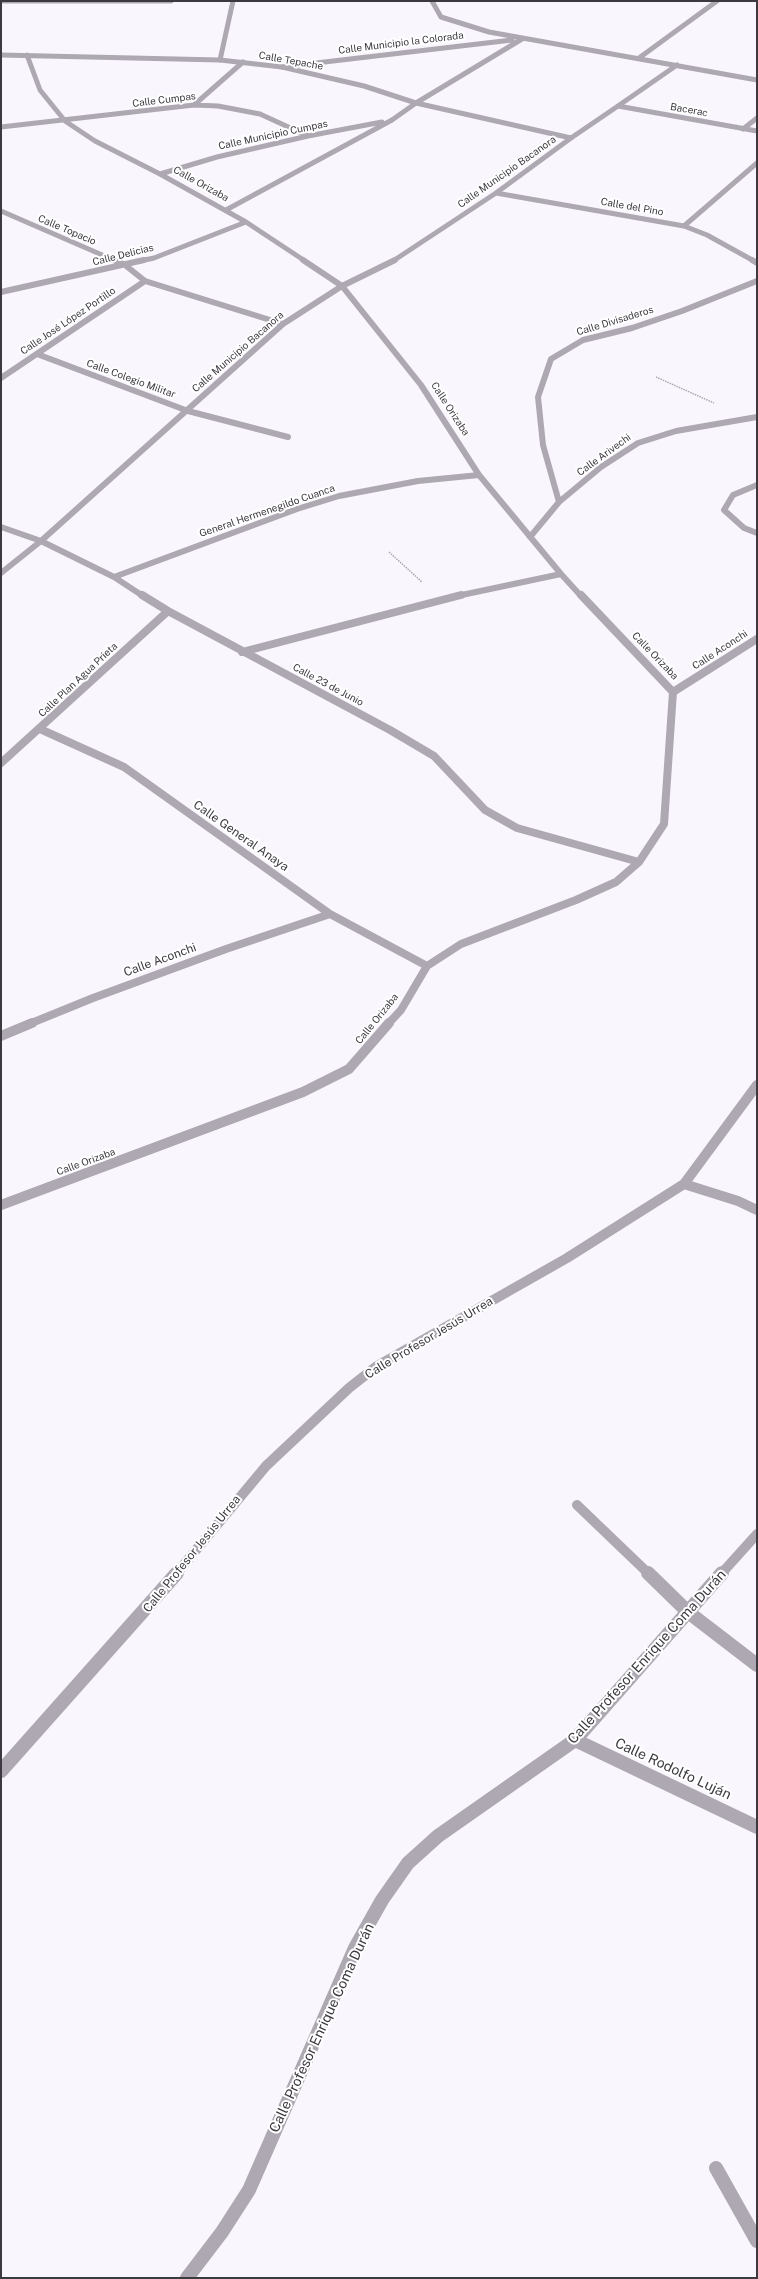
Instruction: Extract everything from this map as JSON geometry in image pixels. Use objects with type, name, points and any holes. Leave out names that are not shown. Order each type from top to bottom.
[{"type":"street","points":[[1,1],[171,1]]},
{"type":"street","points":[[220,60],[233,1]]},
{"type":"street","name":"Calle Municipio la Colorada","points":[[432,1],[441,17],[489,32],[757,80]]},
{"type":"street","points":[[640,58],[717,1]]},
{"type":"street","name":"Calle Municipio la Colorada","points":[[282,66],[522,39]]},
{"type":"street","name":"Calle Municipio Cumpas","points":[[226,210],[392,120],[416,103],[522,39]]},
{"type":"street","name":"Calle Tepache","points":[[1,56],[27,55],[220,60],[282,66],[364,86],[416,103],[571,138]]},
{"type":"street","name":"Calle Orizaba","points":[[1,1205],[303,1092],[349,1069],[401,1010],[427,966],[461,944],[499,928],[576,900],[616,882],[639,862],[664,824],[673,692],[561,574],[479,475],[421,385],[342,286],[226,210],[160,174],[94,141],[65,121],[52,108],[40,90],[27,55]]},
{"type":"street","points":[[194,104],[243,62]]},
{"type":"street","points":[[618,106],[677,65]]},
{"type":"street","name":"Calle Cumpas","points":[[1,127],[65,121],[194,104],[218,106],[260,114],[308,136]]},
{"type":"street","name":"Bacerac","points":[[618,106],[757,131]]},
{"type":"street","name":"Calle Municipio Bacanora","points":[[1,573],[41,541],[188,411],[283,324],[342,286],[386,266],[496,193],[571,138],[618,106]]},
{"type":"street","points":[[743,128],[757,118]]},
{"type":"street","name":"Calle Municipio Cumpas","points":[[160,174],[217,157],[308,136],[392,120]]},
{"type":"street","points":[[684,226],[757,162]]},
{"type":"street","name":"Calle del Pino","points":[[496,193],[684,226],[707,235],[757,263]]},
{"type":"street","name":"Calle Topacio","points":[[1,211],[125,265],[145,281]]},
{"type":"street","name":"Calle Delicias","points":[[1,292],[154,258],[246,222]]},
{"type":"street","points":[[145,281],[283,324]]},
{"type":"street","name":"Calle José López Portillo","points":[[1,378],[145,281]]},
{"type":"street","name":"Calle Divisaderos","points":[[559,502],[543,445],[538,397],[551,360],[565,348],[584,340],[632,328],[682,311],[757,281]]},
{"type":"street","name":"Calle Colegio Militar","points":[[37,354],[188,411],[288,437]]},
{"type":"street","name":"Calle Arivechi","points":[[530,536],[559,502],[601,467],[638,443],[676,431],[757,417]]},
{"type":"street","name":"General Hermenegildo Cuanca","points":[[114,577],[297,509],[339,496],[411,482],[479,475]]},
{"type":"street","points":[[757,485],[749,486],[733,495],[724,510],[744,528],[757,533]]},
{"type":"street","name":"Calle 23 de Junio","points":[[1,527],[41,541],[114,577],[168,611],[242,652],[338,701],[434,756],[485,810],[517,828],[639,862]]},
{"type":"street","points":[[242,652],[440,599],[561,574]]},
{"type":"street","name":"Calle Plan Agua Prieta","points":[[1,763],[168,611]]},
{"type":"street","name":"Calle Aconchi","points":[[673,692],[715,667],[757,638]]},
{"type":"street","name":"Calle General Anaya","points":[[40,729],[124,767],[330,914],[427,966]]},
{"type":"street","name":"Calle Aconchi","points":[[1,1036],[93,998],[226,949],[330,914]]},
{"type":"street","name":"Calle Profesor Jesús Urrea","points":[[1,1770],[146,1610],[266,1466],[349,1388],[377,1366],[567,1258],[684,1184],[757,1085]]},
{"type":"street","points":[[684,1184],[738,1201],[757,1210]]},
{"type":"street","points":[[578,1505],[688,1612],[757,1665]]},
{"type":"street","name":"Calle Profesor Enrique Coma Durán","points":[[187,2278],[222,2232],[249,2190],[356,1948],[382,1900],[408,1863],[438,1836],[575,1740],[757,1534]]},
{"type":"street","name":"Calle Rodolfo Luján","points":[[575,1740],[757,1827]]},
{"type":"street","points":[[716,2168],[757,2241]]},
{"type":"path","points":[[656,377],[748,418]]},
{"type":"path","points":[[388,552],[440,599]]}]
